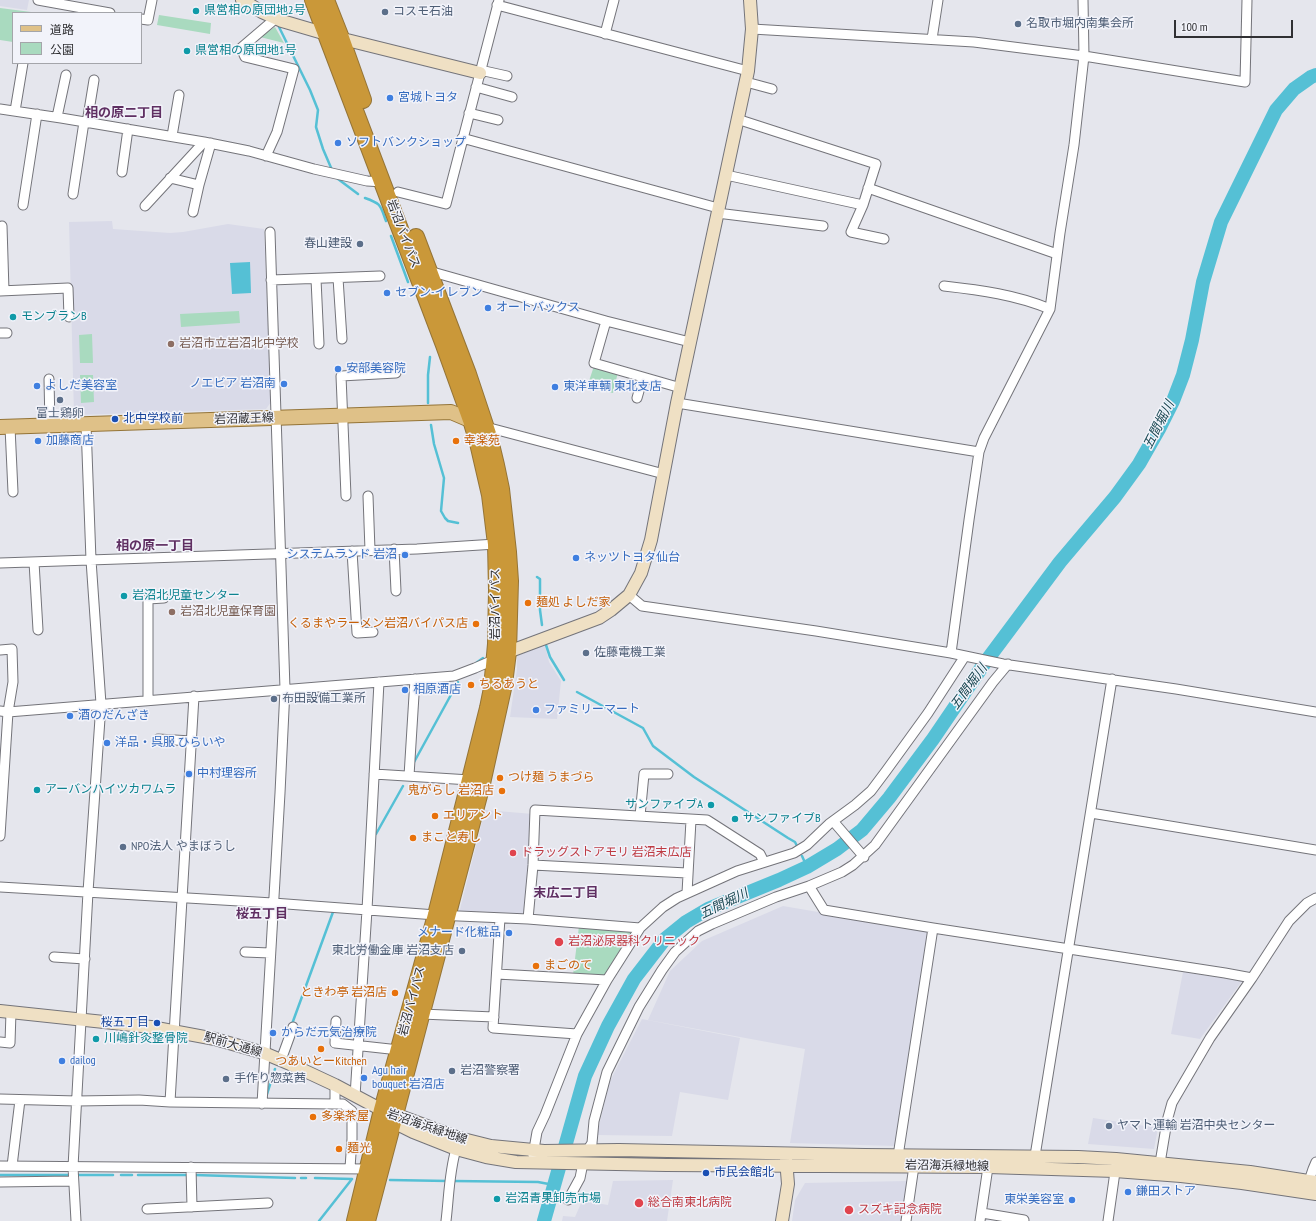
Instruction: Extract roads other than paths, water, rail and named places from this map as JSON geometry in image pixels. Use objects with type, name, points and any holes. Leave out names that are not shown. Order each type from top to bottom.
[{"type":"highway","name":"岩沼バイパス","points":[[313,0],[444,345],[478,443],[490,495],[496,544],[497,590],[504,684],[491,744],[442,915],[399,1050],[390,1115],[367,1221]]},
{"type":"highway","name":"岩沼バイパス","points":[[326,0],[366,109],[463,360],[486,427],[501,489],[510,581],[501,656],[470,780],[421,1014],[390,1115],[369,1169],[355,1221]]},
{"type":"main road","points":[[242,0],[275,19],[341,38],[480,71]]},
{"type":"main road","points":[[501,656],[599,618],[629,595],[641,573],[651,540],[677,402],[747,76],[752,29],[750,0]]},
{"type":"main road","name":"岩沼蔵王線","points":[[5,427],[343,417],[451,412],[486,427]]},
{"type":"main road","name":"駅前大通線","points":[[5,1012],[174,1030],[227,1042],[264,1053],[281,1060],[335,1085],[390,1115]]},
{"type":"main road","name":"岩沼海浜緑地線","points":[[390,1115],[413,1132],[456,1149],[486,1158],[536,1163],[786,1166],[988,1166],[1116,1165],[1160,1163],[1250,1172],[1313,1181]]},
{"type":"main road","name":"岩沼海浜緑地線","points":[[390,1115],[459,1138],[491,1146],[539,1150],[898,1156],[1035,1156],[1116,1165],[1181,1176],[1316,1194]]},
{"type":"main road","points":[[782,1221],[788,1184],[785,1154]]},
{"type":"street","points":[[38,0],[88,4],[108,12]]},
{"type":"street","points":[[142,19],[148,20],[152,0]]},
{"type":"street","points":[[605,34],[614,0]]},
{"type":"street","points":[[932,39],[938,0]]},
{"type":"street","points":[[951,653],[969,520],[980,452],[984,438],[1050,308],[1074,145],[1084,56],[1083,0]]},
{"type":"street","points":[[752,29],[974,42],[1084,56],[1245,82],[1247,0]]},
{"type":"street","points":[[398,192],[446,204],[498,3],[747,76],[772,89]]},
{"type":"street","points":[[266,156],[277,132],[294,69],[245,57],[241,48],[275,19]]},
{"type":"street","points":[[15,111],[23,64]]},
{"type":"street","points":[[480,71],[507,76]]},
{"type":"street","points":[[57,117],[66,75]]},
{"type":"street","points":[[73,194],[94,80]]},
{"type":"street","points":[[476,87],[512,97]]},
{"type":"street","points":[[172,136],[179,95]]},
{"type":"street","points":[[0,109],[207,142],[359,180],[383,182]]},
{"type":"street","points":[[469,113],[498,120]]},
{"type":"street","points":[[23,205],[37,114]]},
{"type":"street","points":[[738,120],[876,164],[863,205],[851,232],[884,239]]},
{"type":"street","points":[[122,172],[128,129]]},
{"type":"street","points":[[462,138],[718,211],[823,226]]},
{"type":"street","points":[[145,206],[170,178],[207,142]]},
{"type":"street","points":[[192,212],[207,142]]},
{"type":"street","points":[[726,175],[863,205]]},
{"type":"street","points":[[170,178],[199,185]]},
{"type":"street","points":[[868,188],[1057,254]]},
{"type":"street","points":[[2,226],[2,291],[68,288],[69,317]]},
{"type":"street","points":[[262,1104],[285,689],[282,554],[270,232]]},
{"type":"street","points":[[429,271],[606,321],[690,342]]},
{"type":"street","points":[[271,280],[380,276]]},
{"type":"street","points":[[316,278],[319,344]]},
{"type":"street","points":[[338,278],[342,339]]},
{"type":"street","points":[[944,286],[1031,301],[1050,308]]},
{"type":"street","points":[[606,321],[594,363],[681,388]]},
{"type":"street","points":[[346,496],[341,376],[396,373]]},
{"type":"street","points":[[637,398],[643,377]]},
{"type":"street","points":[[49,379],[50,426]]},
{"type":"street","points":[[677,402],[980,452]]},
{"type":"street","points":[[76,1221],[73,1167],[88,892],[102,704],[91,560],[86,425]]},
{"type":"street","points":[[5,427],[12,492]]},
{"type":"street","points":[[486,427],[664,474]]},
{"type":"street","points":[[368,496],[370,550]]},
{"type":"street","points":[[0,563],[282,554],[437,548],[496,544]]},
{"type":"street","points":[[394,549],[396,591]]},
{"type":"street","points":[[352,551],[357,632],[373,632]]},
{"type":"street","points":[[34,562],[38,630]]},
{"type":"street","points":[[629,595],[642,606],[809,630],[951,653],[1006,664],[1112,679],[1316,712]]},
{"type":"street","points":[[148,700],[148,599],[164,598]]},
{"type":"street","points":[[0,650],[12,649],[13,682],[4,712],[0,836]]},
{"type":"street","points":[[4,712],[454,676],[501,656]]},
{"type":"street","points":[[536,1163],[539,1150],[537,1132],[577,1034],[607,980],[640,928],[663,907],[677,898],[731,874],[794,853],[807,844],[816,835],[835,823],[871,791],[928,713],[967,656]]},
{"type":"street","points":[[583,1150],[592,1143],[594,1121],[607,1072],[639,1007],[675,952],[698,932],[712,924],[776,897],[809,886],[842,872],[876,845],[1006,664]]},
{"type":"street","points":[[409,776],[415,679]]},
{"type":"street","points":[[1035,1156],[1112,679]]},
{"type":"street","points":[[355,1096],[367,910],[379,682]]},
{"type":"street","points":[[170,1102],[194,696]]},
{"type":"street","points":[[158,739],[191,741]]},
{"type":"street","points":[[374,774],[470,780]]},
{"type":"street","points":[[640,816],[644,774],[668,774]]},
{"type":"street","points":[[528,919],[533,864],[535,810],[707,820],[760,854],[764,862]]},
{"type":"street","points":[[1091,813],[1316,850]]},
{"type":"street","points":[[687,893],[691,820]]},
{"type":"street","points":[[835,823],[863,855]]},
{"type":"street","points":[[533,864],[687,873]]},
{"type":"street","points":[[809,886],[824,910],[1252,978]]},
{"type":"street","points":[[0,887],[273,903],[442,915],[528,919],[640,928]]},
{"type":"street","points":[[1160,1163],[1167,1121],[1172,1103],[1210,1038],[1252,978],[1289,920],[1307,903],[1316,898]]},
{"type":"street","points":[[500,918],[493,1028],[577,1034]]},
{"type":"street","points":[[898,1156],[933,928]]},
{"type":"street","points":[[245,952],[270,953]]},
{"type":"street","points":[[54,957],[85,959]]},
{"type":"street","points":[[497,974],[607,980]]},
{"type":"street","points":[[0,1042],[10,1043],[5,1012]]},
{"type":"street","points":[[421,1014],[494,1017]]},
{"type":"street","points":[[336,1021],[335,1043],[399,1050]]},
{"type":"street","points":[[281,1060],[293,1027]]},
{"type":"street","points":[[335,1085],[335,1104]]},
{"type":"street","points":[[0,1099],[343,1104],[352,1111],[350,1168]]},
{"type":"street","points":[[12,1166],[20,1100]]},
{"type":"street","points":[[446,1221],[450,1174],[456,1149]]},
{"type":"street","points":[[1313,1181],[1316,1162]]},
{"type":"street","points":[[568,1200],[580,1178],[580,1163]]},
{"type":"street","points":[[1108,1221],[1116,1165]]},
{"type":"street","points":[[0,1166],[369,1169]]},
{"type":"street","points":[[906,1221],[914,1166]]},
{"type":"street","points":[[988,1166],[981,1217],[1024,1220],[1023,1221]]},
{"type":"street","points":[[191,1167],[192,1207]]},
{"type":"street","points":[[0,1182],[73,1181]]},
{"type":"street","points":[[147,1209],[268,1203]]},
{"type":"water","points":[[250,262],[251,293],[232,294],[230,263]]},
{"type":"waterway","points":[[279,27],[310,90],[318,110],[316,127],[332,170]]},
{"type":"waterway","name":"五間堀川","points":[[544,1221],[585,1076],[608,1026],[634,979],[665,939],[686,922],[708,909],[807,867],[837,849],[862,830],[889,798],[933,739],[984,664],[1060,562],[1115,497],[1139,464],[1173,401],[1183,375],[1192,340],[1203,282],[1221,222],[1276,110],[1294,89],[1316,75]]},
{"type":"waterway","points":[[338,179],[358,194]]},
{"type":"waterway","points":[[365,198],[380,206],[386,221]]},
{"type":"waterway","points":[[391,236],[408,282]]},
{"type":"waterway","points":[[428,403],[428,375],[430,357]]},
{"type":"waterway","points":[[431,425],[434,444],[444,478],[441,511],[448,521],[458,523]]},
{"type":"waterway","points":[[537,577],[540,579],[540,610],[542,625]]},
{"type":"waterway","points":[[546,645],[550,657],[564,680]]},
{"type":"waterway","points":[[476,663],[483,658]]},
{"type":"waterway","points":[[413,764],[458,682]]},
{"type":"waterway","points":[[577,692],[643,728],[653,746],[694,777],[795,842],[798,848]]},
{"type":"waterway","points":[[376,834],[403,786]]},
{"type":"waterway","points":[[802,856],[807,867]]},
{"type":"waterway","points":[[292,1024],[333,912]]},
{"type":"waterway","points":[[267,1094],[275,1069]]},
{"type":"waterway","points":[[0,1175],[68,1175]]},
{"type":"waterway","points":[[77,1175],[113,1175]]},
{"type":"waterway","points":[[121,1175],[132,1175]]},
{"type":"waterway","points":[[138,1175],[186,1175]]},
{"type":"waterway","points":[[194,1175],[295,1178]]},
{"type":"waterway","points":[[301,1178],[306,1178]]},
{"type":"waterway","points":[[315,1178],[352,1179]]},
{"type":"waterway","points":[[319,1221],[352,1179]]},
{"type":"waterway","points":[[390,1180],[448,1181]]},
{"type":"waterway","points":[[453,1181],[538,1182],[554,1185]]},
{"type":"place","name":"県営相の原団地2号","points":[[196,11]]},
{"type":"place","name":"コスモ石油","points":[[385,12]]},
{"type":"place","name":"名取市堀内南集会所","points":[[1018,24]]},
{"type":"place","name":"県営相の原団地1号","points":[[187,51]]},
{"type":"place","name":"宮城トヨタ","points":[[390,98]]},
{"type":"place","name":"ソフトバンクショップ","points":[[338,143]]},
{"type":"place","name":"春山建設","points":[[360,244]]},
{"type":"place","name":"セブン-イレブン","points":[[387,293]]},
{"type":"place","name":"オートバックス","points":[[488,308]]},
{"type":"place","name":"モンブランB","points":[[13,317]]},
{"type":"place","name":"岩沼市立岩沼北中学校","points":[[171,344]]},
{"type":"place","name":"安部美容院","points":[[338,369]]},
{"type":"place","name":"ノエビア 岩沼南","points":[[284,384]]},
{"type":"place","name":"よしだ美容室","points":[[37,386]]},
{"type":"place","name":"東洋車輌 東北支店","points":[[555,387]]},
{"type":"place","name":"富士鶏卵","points":[[60,400]]},
{"type":"place","name":"北中学校前","points":[[115,419]]},
{"type":"place","name":"加藤商店","points":[[38,441]]},
{"type":"place","name":"幸楽苑","points":[[456,441]]},
{"type":"place","name":"システムランド 岩沼","points":[[405,555]]},
{"type":"place","name":"ネッツトヨタ仙台","points":[[576,558]]},
{"type":"place","name":"岩沼北児童センター","points":[[124,596]]},
{"type":"place","name":"麺処 よしだ家","points":[[528,603]]},
{"type":"place","name":"岩沼北児童保育園","points":[[172,612]]},
{"type":"place","name":"くるまやラーメン岩沼バイパス店","points":[[476,624]]},
{"type":"place","name":"佐藤電機工業","points":[[586,653]]},
{"type":"place","name":"ちるあうと","points":[[471,685]]},
{"type":"place","name":"相原酒店","points":[[405,690]]},
{"type":"place","name":"布田設備工業所","points":[[274,699]]},
{"type":"place","name":"ファミリーマート","points":[[536,710]]},
{"type":"place","name":"酒のだんざき","points":[[70,716]]},
{"type":"place","name":"洋品・呉服 ひらいや","points":[[107,743]]},
{"type":"place","name":"中村理容所","points":[[189,774]]},
{"type":"place","name":"つけ麺 うまづら","points":[[500,778]]},
{"type":"place","name":"アーバンハイツカワムラ","points":[[37,790]]},
{"type":"place","name":"鬼がらし 岩沼店","points":[[502,791]]},
{"type":"place","name":"サンファイブA","points":[[711,805]]},
{"type":"place","name":"エリアント","points":[[435,816]]},
{"type":"place","name":"サンファイブB","points":[[735,819]]},
{"type":"place","name":"まこと寿し","points":[[413,838]]},
{"type":"place","name":"NPO法人 やまぼうし","points":[[123,847]]},
{"type":"place","name":"ドラッグストアモリ 岩沼末広店","points":[[513,853]]},
{"type":"place","name":"メナード化粧品","points":[[509,933]]},
{"type":"place","name":"岩沼泌尿器科クリニック","points":[[559,942]]},
{"type":"place","name":"東北労働金庫 岩沼支店","points":[[462,951]]},
{"type":"place","name":"まごのて","points":[[536,966]]},
{"type":"place","name":"ときわ亭 岩沼店","points":[[395,993]]},
{"type":"place","name":"桜五丁目","points":[[157,1023]]},
{"type":"place","name":"からだ元気治療院","points":[[273,1033]]},
{"type":"place","name":"川嶋針灸整骨院","points":[[96,1039]]},
{"type":"place","name":"つあいとーKitchen","points":[[321,1049]]},
{"type":"place","name":"dailog","points":[[62,1061]]},
{"type":"place","name":"岩沼警察署","points":[[452,1071]]},
{"type":"place","name":"Agu hair bouquet 岩沼店","points":[[364,1078]]},
{"type":"place","name":"手作り惣菜茜","points":[[226,1079]]},
{"type":"place","name":"多楽茶屋","points":[[313,1117]]},
{"type":"place","name":"ヤマト運輸 岩沼中央センター","points":[[1109,1126]]},
{"type":"place","name":"麺光","points":[[339,1149]]},
{"type":"place","name":"市民会館北","points":[[706,1173]]},
{"type":"place","name":"鎌田ストア","points":[[1128,1192]]},
{"type":"place","name":"岩沼青果卸売市場","points":[[497,1199]]},
{"type":"place","name":"東栄美容室","points":[[1072,1200]]},
{"type":"place","name":"総合南東北病院","points":[[639,1203]]},
{"type":"place","name":"スズキ記念病院","points":[[849,1210]]},
{"type":"district","name":"相の原二丁目","points":[[124,113]]},
{"type":"district","name":"相の原一丁目","points":[[155,546]]},
{"type":"district","name":"末広二丁目","points":[[566,893]]},
{"type":"district","name":"桜五丁目","points":[[262,914]]}]
